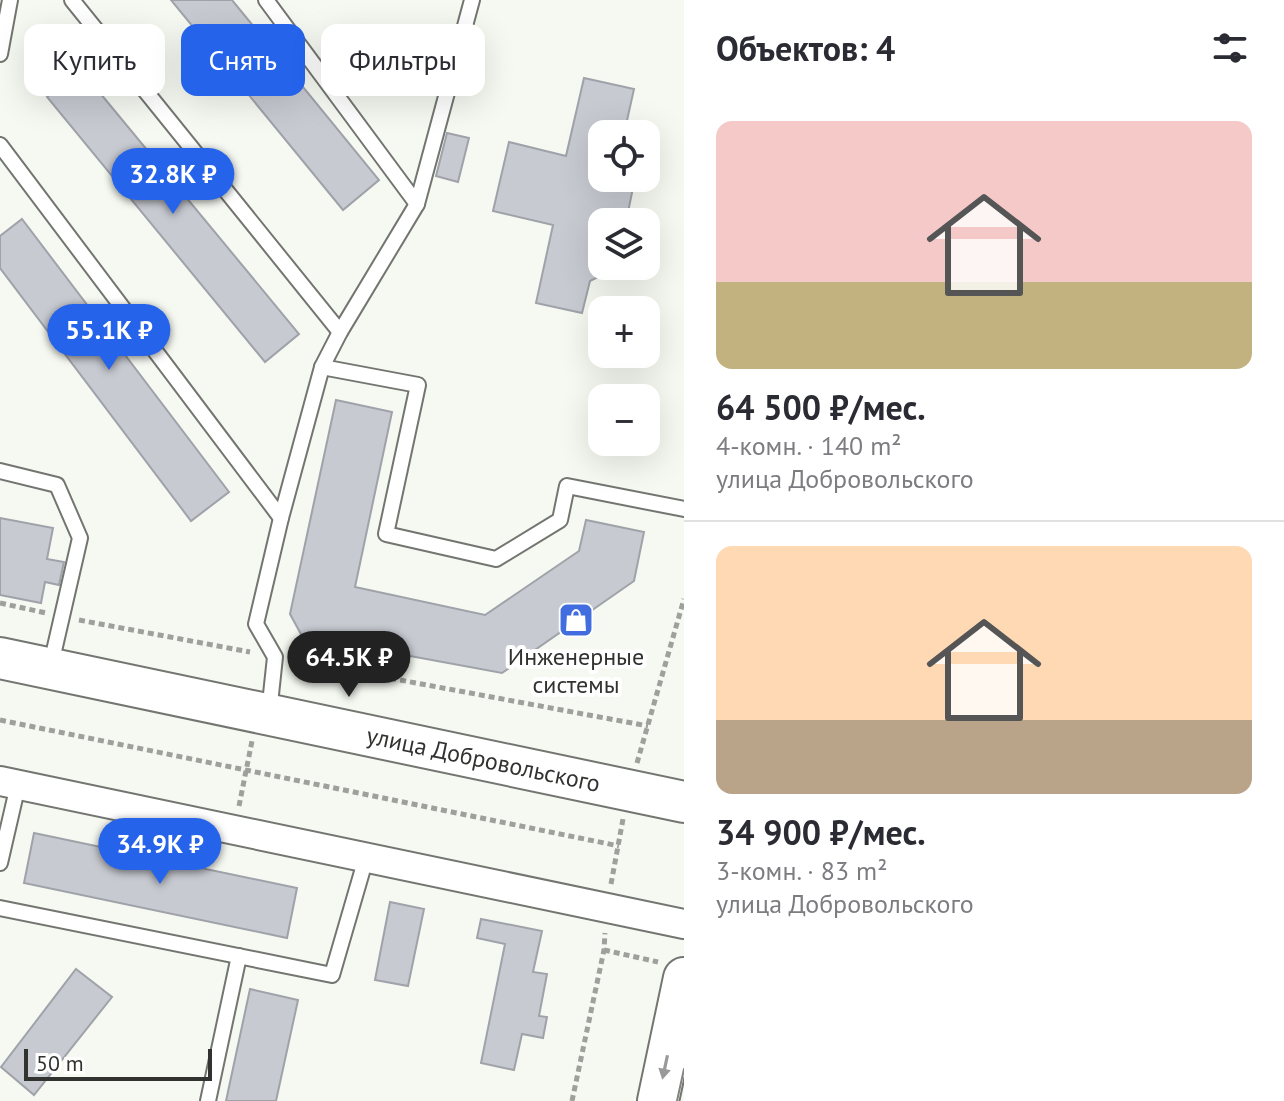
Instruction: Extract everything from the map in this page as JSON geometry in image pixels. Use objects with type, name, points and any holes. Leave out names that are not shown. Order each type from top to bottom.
[{"type":"main road","name":"улица Добровольского","points":[[0,658],[684,802]]},
{"type":"main road","points":[[658,1101],[677,971]]},
{"type":"street","points":[[9,783],[684,924]]},
{"type":"lane","points":[[0,54],[10,0]]},
{"type":"lane","points":[[72,0],[340,332]]},
{"type":"lane","points":[[266,0],[417,204]]},
{"type":"lane","points":[[263,714],[275,657],[256,624],[322,367],[417,204],[472,0]]},
{"type":"lane","points":[[0,145],[281,518]]},
{"type":"lane","points":[[322,367],[418,385],[386,534],[496,559],[560,520],[567,486],[684,509]]},
{"type":"lane","points":[[0,471],[57,485],[80,538],[50,669]]},
{"type":"lane","points":[[0,863],[9,783]]},
{"type":"lane","points":[[0,908],[332,975],[366,858]]},
{"type":"lane","points":[[208,1101],[239,956]]},
{"type":"path","points":[[572,1101],[604,950],[606,908],[629,791],[684,599]]},
{"type":"path","points":[[0,603],[648,726]]},
{"type":"path","points":[[234,830],[246,770],[263,714]]},
{"type":"path","points":[[0,720],[619,846]]},
{"type":"path","points":[[604,950],[677,971]]},
{"type":"building","points":[[171,0],[232,0],[252,24],[191,24]]},
{"type":"building","points":[[584,78],[634,89],[627,120],[588,120],[588,192],[632,192],[629,208],[588,208],[588,280],[592,280],[582,313],[536,303],[553,225],[493,211],[509,142],[566,156]]},
{"type":"building","points":[[305,89],[379,180],[343,210],[250,96],[305,96]]},
{"type":"building","points":[[102,96],[299,334],[265,362],[47,97]]},
{"type":"building","points":[[447,133],[469,138],[458,182],[436,176]]},
{"type":"building","points":[[22,219],[229,492],[191,521],[0,268],[0,236]]},
{"type":"building","points":[[336,400],[392,412],[355,587],[485,615],[579,551],[586,520],[644,532],[634,581],[502,673],[302,636],[290,614]]},
{"type":"building","points":[[0,518],[53,528],[47,559],[64,562],[59,585],[45,582],[41,603],[0,595]]},
{"type":"building","points":[[34,833],[297,888],[287,938],[24,883]]},
{"type":"building","points":[[390,902],[424,909],[408,986],[375,980]]},
{"type":"building","points":[[481,919],[542,931],[533,972],[547,974],[539,1016],[547,1017],[543,1038],[522,1034],[514,1070],[481,1063],[505,944],[477,938]]},
{"type":"building","points":[[76,969],[112,997],[34,1095],[1,1067]]},
{"type":"building","points":[[250,989],[298,1000],[276,1101],[226,1101]]},
{"type":"tram line","points":[[677,1101],[684,1069]]},
{"type":"place","name":"Инженерные системы","points":[[576,620]]}]
